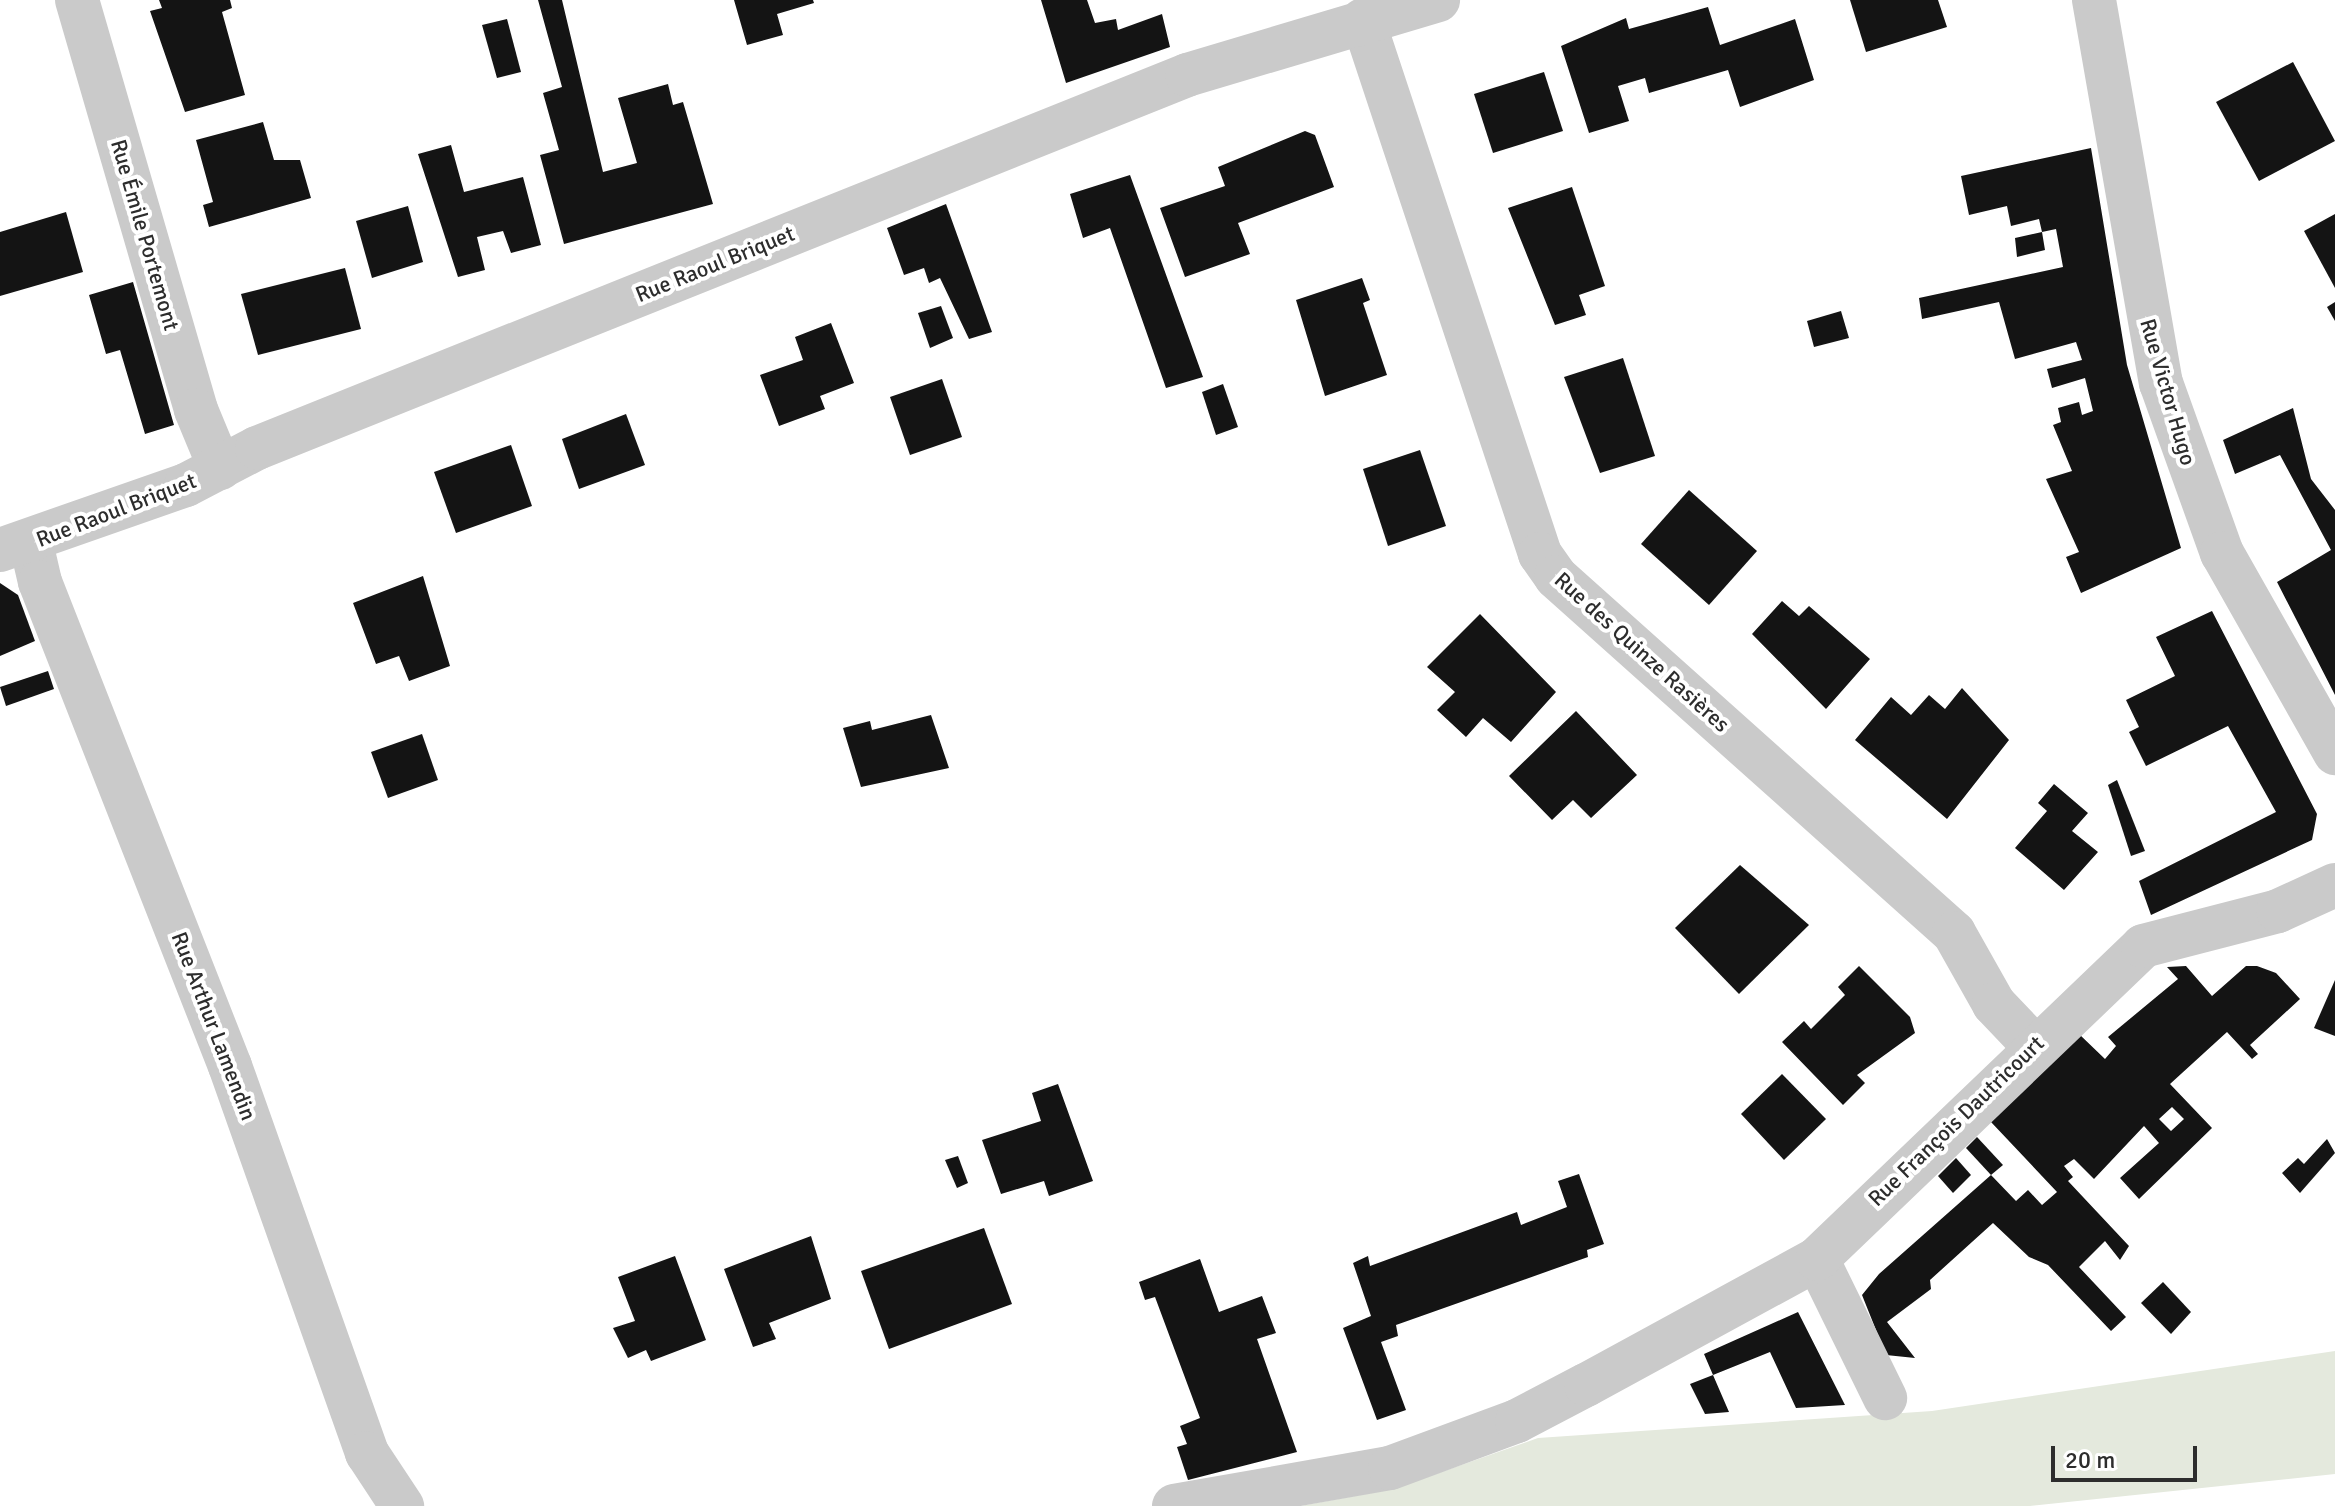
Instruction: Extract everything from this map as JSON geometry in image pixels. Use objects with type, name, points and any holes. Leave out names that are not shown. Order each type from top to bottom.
[{"type":"street","name":"Rue Émile Portemont","points":[[77,0],[196,410],[220,468]]},
{"type":"street","name":"Rue Raoul Briquet","points":[[16,547],[220,468],[1187,75],[1438,0]]},
{"type":"street","name":"Rue Victor Hugo","points":[[2094,0],[2161,383],[2222,553],[2335,753]]},
{"type":"street","name":"Rue des Quinze Rasières","points":[[1363,20],[1540,554],[1556,577],[1954,933],[1994,1004],[2034,1046]]},
{"type":"street","name":"Rue Arthur Lamendin","points":[[16,547],[230,1066],[367,1453],[402,1506]]},
{"type":"street","name":"Rue François Dautricourt","points":[[1174,1506],[1390,1468],[1517,1421],[1586,1385],[1817,1259],[2034,1046],[2143,946],[2278,911],[2335,885]]},
{"type":"street","points":[[1817,1259],[1885,1398]]},
{"type":"shaded area","points":[[2335,1351],[2335,1474],[2030,1506],[1300,1506],[1393,1489],[1538,1438],[1932,1411]]},
{"type":"building","points":[[159,0],[230,0],[232,8],[222,12],[245,95],[185,112],[150,11],[162,8]]},
{"type":"building","points":[[538,0],[562,0],[603,172],[637,163],[618,98],[668,84],[673,105],[683,102],[713,204],[564,244],[540,155],[559,150],[543,93],[562,87]]},
{"type":"building","points":[[734,0],[813,0],[814,3],[777,14],[783,35],[747,45]]},
{"type":"building","points":[[1041,0],[1087,0],[1095,23],[1116,19],[1118,30],[1162,14],[1170,47],[1066,83]]},
{"type":"building","points":[[1850,0],[1938,0],[1947,27],[1866,52]]},
{"type":"building","points":[[1708,7],[1720,45],[1795,19],[1814,80],[1740,107],[1728,70],[1649,93],[1645,78],[1618,86],[1629,121],[1589,133],[1561,46],[1626,18],[1629,29]]},
{"type":"building","points":[[507,19],[521,72],[497,78],[482,25]]},
{"type":"building","points":[[2293,62],[2335,141],[2259,181],[2216,102]]},
{"type":"building","points":[[1544,72],[1563,131],[1493,153],[1474,94]]},
{"type":"building","points":[[263,122],[274,160],[300,160],[311,198],[209,227],[203,205],[213,202],[196,140]]},
{"type":"building","points":[[1305,131],[1315,135],[1334,187],[1238,223],[1250,254],[1185,277],[1160,208],[1225,186],[1218,167]]},
{"type":"building","points":[[451,145],[464,192],[523,177],[541,245],[511,253],[503,231],[477,237],[485,270],[458,277],[418,154]]},
{"type":"building","points":[[2091,148],[2127,365],[2181,548],[2081,593],[2066,557],[2079,552],[2046,479],[2072,471],[2053,425],[2061,422],[2058,408],[2079,402],[2082,415],[2093,411],[2085,378],[2052,388],[2047,369],[2082,360],[2076,342],[2015,359],[1999,302],[1922,319],[1919,298],[2063,267],[2056,229],[2042,232],[2039,219],[2011,226],[2007,206],[1969,215],[1961,176]]},
{"type":"building","points":[[1130,175],[1203,377],[1166,388],[1110,228],[1083,238],[1070,194]]},
{"type":"building","points":[[1572,187],[1605,286],[1579,295],[1586,315],[1555,325],[1508,208]]},
{"type":"building","points":[[946,204],[992,332],[969,339],[940,278],[929,283],[924,268],[904,275],[887,228]]},
{"type":"building","points":[[408,206],[423,262],[372,278],[356,221]]},
{"type":"building","points":[[66,212],[83,272],[0,296],[0,232]]},
{"type":"building","points":[[2335,214],[2335,288],[2304,231]]},
{"type":"building","points":[[2042,232],[2045,250],[2017,257],[2015,238]]},
{"type":"building","points":[[345,268],[361,329],[258,355],[241,294]]},
{"type":"building","points":[[1362,278],[1370,300],[1363,303],[1387,375],[1325,396],[1296,300]]},
{"type":"building","points":[[133,282],[174,425],[145,434],[120,350],[106,354],[89,295]]},
{"type":"building","points":[[2335,302],[2335,321],[2327,307]]},
{"type":"building","points":[[941,306],[953,338],[930,348],[918,313]]},
{"type":"building","points":[[1841,311],[1849,338],[1814,347],[1807,321]]},
{"type":"building","points":[[831,323],[854,383],[820,396],[825,409],[779,426],[760,375],[803,360],[795,337]]},
{"type":"building","points":[[1623,358],[1655,456],[1600,473],[1564,377]]},
{"type":"building","points":[[942,379],[962,437],[910,455],[890,397]]},
{"type":"building","points":[[1223,384],[1238,427],[1216,435],[1202,392]]},
{"type":"building","points":[[2293,408],[2311,479],[2335,510],[2335,695],[2277,582],[2331,550],[2280,455],[2235,474],[2223,440]]},
{"type":"building","points":[[626,414],[645,465],[579,489],[562,439]]},
{"type":"building","points":[[511,445],[532,506],[456,533],[434,472]]},
{"type":"building","points":[[1420,450],[1446,526],[1388,546],[1363,469]]},
{"type":"building","points":[[1689,490],[1757,551],[1709,605],[1641,544]]},
{"type":"building","points":[[423,576],[450,666],[409,681],[399,656],[376,664],[353,603]]},
{"type":"building","points":[[0,583],[18,595],[35,641],[0,656]]},
{"type":"building","points":[[1782,601],[1799,616],[1809,606],[1870,659],[1826,709],[1752,634]]},
{"type":"building","points":[[2212,611],[2317,814],[2312,840],[2151,915],[2139,881],[2276,812],[2228,726],[2146,766],[2129,732],[2139,727],[2126,700],[2175,676],[2156,637]]},
{"type":"building","points":[[1480,614],[1556,692],[1511,742],[1483,718],[1466,737],[1437,710],[1455,692],[1427,667]]},
{"type":"building","points":[[48,671],[54,689],[6,706],[0,687]]},
{"type":"building","points":[[1962,688],[2009,740],[1947,819],[1855,740],[1891,697],[1911,715],[1929,695],[1945,709]]},
{"type":"building","points":[[1576,711],[1637,775],[1591,818],[1573,800],[1552,820],[1509,776]]},
{"type":"building","points":[[931,715],[949,768],[861,787],[843,728],[870,721],[872,730]]},
{"type":"building","points":[[422,734],[438,780],[388,798],[371,752]]},
{"type":"building","points":[[2117,780],[2145,851],[2131,856],[2108,785]]},
{"type":"building","points":[[2054,784],[2088,813],[2072,831],[2098,852],[2064,890],[2015,848],[2047,811],[2038,803]]},
{"type":"building","points":[[1740,865],[1809,925],[1739,994],[1675,928]]},
{"type":"building","points":[[1859,966],[1910,1017],[1915,1033],[1857,1075],[1865,1083],[1843,1105],[1782,1042],[1804,1021],[1811,1029],[1845,995],[1838,987]]},
{"type":"building","points":[[2186,966],[2212,996],[2246,966],[2257,966],[2276,973],[2300,999],[2250,1045],[2258,1054],[2252,1059],[2227,1032],[2170,1084],[2212,1128],[2139,1199],[2120,1178],[2159,1143],[2144,1126],[2094,1179],[2074,1159],[2064,1166],[2073,1177],[2068,1181],[2129,1246],[2120,1260],[2105,1241],[2079,1267],[2126,1317],[2111,1331],[2048,1265],[2029,1257],[1993,1223],[1930,1280],[1931,1289],[1887,1322],[1915,1358],[1886,1355],[1862,1295],[1879,1274],[1991,1175],[2016,1201],[2028,1190],[2042,1205],[2057,1192],[1991,1122],[2079,1034],[2105,1059],[2116,1046],[2108,1037],[2178,979],[2167,967]],"holes":[[[2172,1107],[2184,1119],[2171,1131],[2159,1119]]]},
{"type":"building","points":[[2335,980],[2335,1036],[2314,1028]]},
{"type":"building","points":[[1782,1074],[1826,1119],[1784,1160],[1741,1114]]},
{"type":"building","points":[[1058,1084],[1093,1181],[1049,1196],[1044,1181],[1001,1194],[982,1140],[1041,1121],[1032,1093]]},
{"type":"building","points":[[1977,1137],[2003,1165],[1991,1175],[1966,1148]]},
{"type":"building","points":[[2327,1139],[2335,1153],[2300,1193],[2282,1173],[2298,1158],[2304,1164]]},
{"type":"building","points":[[958,1156],[968,1183],[957,1188],[945,1160]]},
{"type":"building","points":[[1956,1158],[1971,1175],[1953,1193],[1938,1176]]},
{"type":"building","points":[[1579,1174],[1604,1244],[1587,1250],[1588,1257],[1396,1325],[1398,1336],[1381,1342],[1406,1410],[1377,1420],[1343,1328],[1371,1316],[1353,1263],[1368,1256],[1370,1266],[1517,1212],[1521,1225],[1567,1207],[1558,1181]]},
{"type":"building","points":[[984,1228],[1012,1304],[889,1349],[861,1271]]},
{"type":"building","points":[[811,1236],[831,1299],[769,1323],[776,1339],[753,1347],[724,1269]]},
{"type":"building","points":[[675,1256],[706,1340],[651,1361],[646,1350],[628,1358],[613,1328],[635,1321],[618,1277]]},
{"type":"building","points":[[1200,1259],[1219,1312],[1262,1296],[1276,1333],[1257,1339],[1297,1452],[1188,1480],[1177,1447],[1187,1444],[1180,1426],[1200,1418],[1155,1297],[1145,1300],[1139,1282]]},
{"type":"building","points":[[2163,1282],[2191,1312],[2171,1334],[2141,1303]]},
{"type":"building","points":[[1798,1312],[1845,1405],[1796,1408],[1770,1352],[1713,1375],[1704,1354]]},
{"type":"building","points":[[1713,1375],[1729,1412],[1705,1414],[1690,1384]]}]
